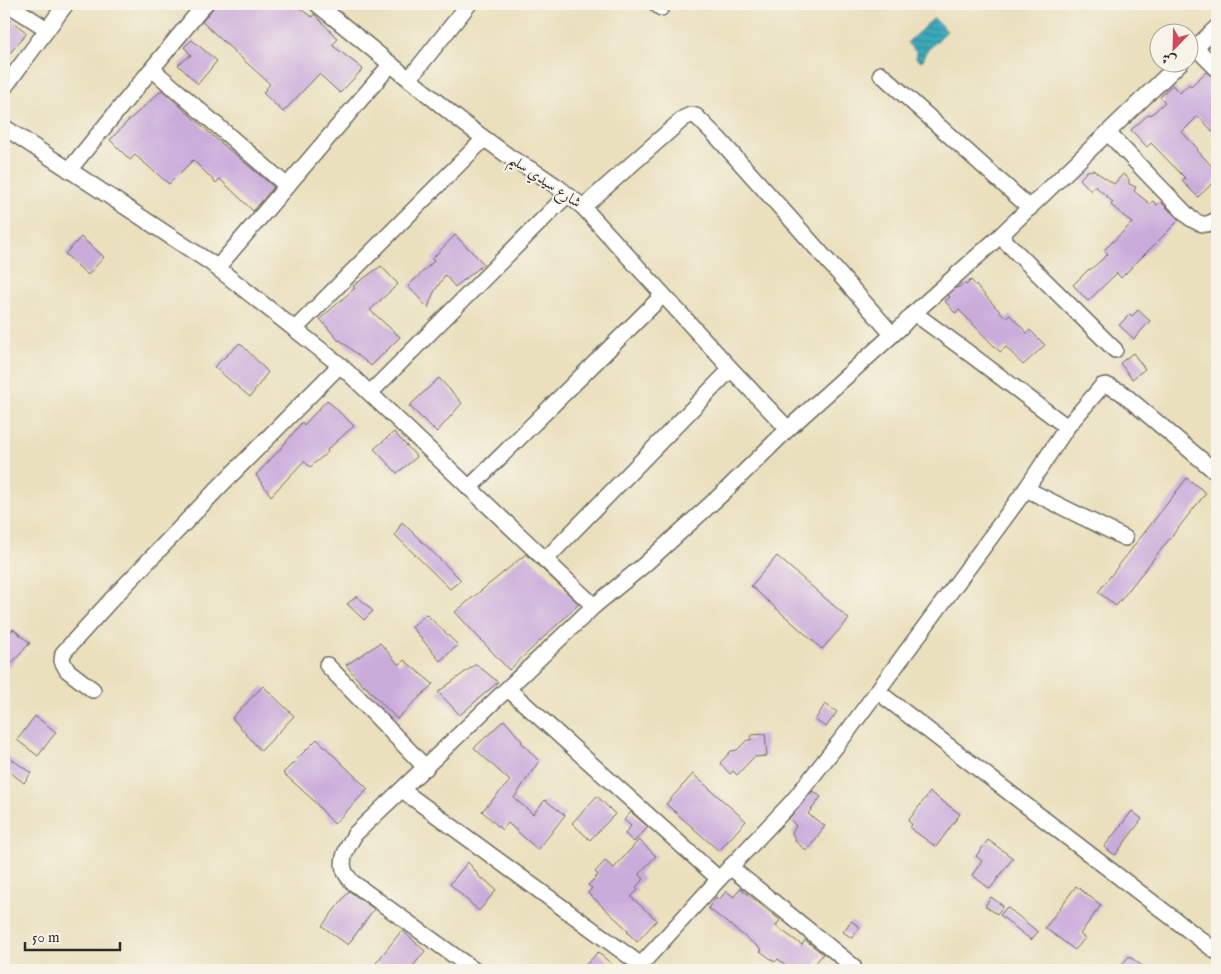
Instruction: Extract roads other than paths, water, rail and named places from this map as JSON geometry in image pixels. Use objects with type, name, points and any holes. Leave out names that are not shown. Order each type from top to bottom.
[{"type":"street","points":[[8,4],[47,29]]},
{"type":"street","points":[[4,88],[66,4]]},
{"type":"street","points":[[69,170],[205,4]]},
{"type":"street","name":"شارع سيدي سليم","points":[[317,4],[484,138],[584,206],[663,296],[788,429]]},
{"type":"street","points":[[409,79],[469,4]]},
{"type":"street","points":[[1198,45],[1217,27]]},
{"type":"street","points":[[1198,55],[1217,69]]},
{"type":"street","points":[[217,268],[391,64]]},
{"type":"street","points":[[152,69],[287,186]]},
{"type":"street","points":[[474,970],[352,882],[344,872],[344,861],[346,849],[355,834],[594,606],[644,565],[724,492],[788,429],[1030,208],[1171,72]]},
{"type":"street","points":[[881,74],[1030,208]]},
{"type":"street","points":[[584,206],[684,118],[691,115],[696,116],[719,139],[892,334]]},
{"type":"street","points":[[4,126],[217,268],[340,365],[594,606]]},
{"type":"street","points":[[1108,132],[1190,218],[1199,224],[1209,224],[1217,219]]},
{"type":"street","points":[[294,329],[484,138]]},
{"type":"street","points":[[370,393],[567,195]]},
{"type":"street","points":[[1000,236],[1115,350]]},
{"type":"street","points":[[469,488],[663,296]]},
{"type":"street","points":[[914,313],[1067,427]]},
{"type":"street","points":[[93,690],[67,670],[62,661],[62,653],[223,483],[340,365]]},
{"type":"street","points":[[544,560],[731,369]]},
{"type":"street","points":[[402,790],[639,968],[730,867],[793,801],[848,731],[1026,489],[1067,427],[1102,386],[1106,385],[1121,392],[1217,474]]},
{"type":"street","points":[[1026,489],[1125,538]]},
{"type":"street","points":[[327,665],[426,768]]},
{"type":"street","points":[[508,689],[719,879]]},
{"type":"street","points":[[877,691],[1217,952]]},
{"type":"street","points":[[730,867],[853,966]]},
{"type":"water","points":[[934,18],[947,31],[925,53],[923,60],[920,61],[916,58],[917,53],[907,43]]}]
